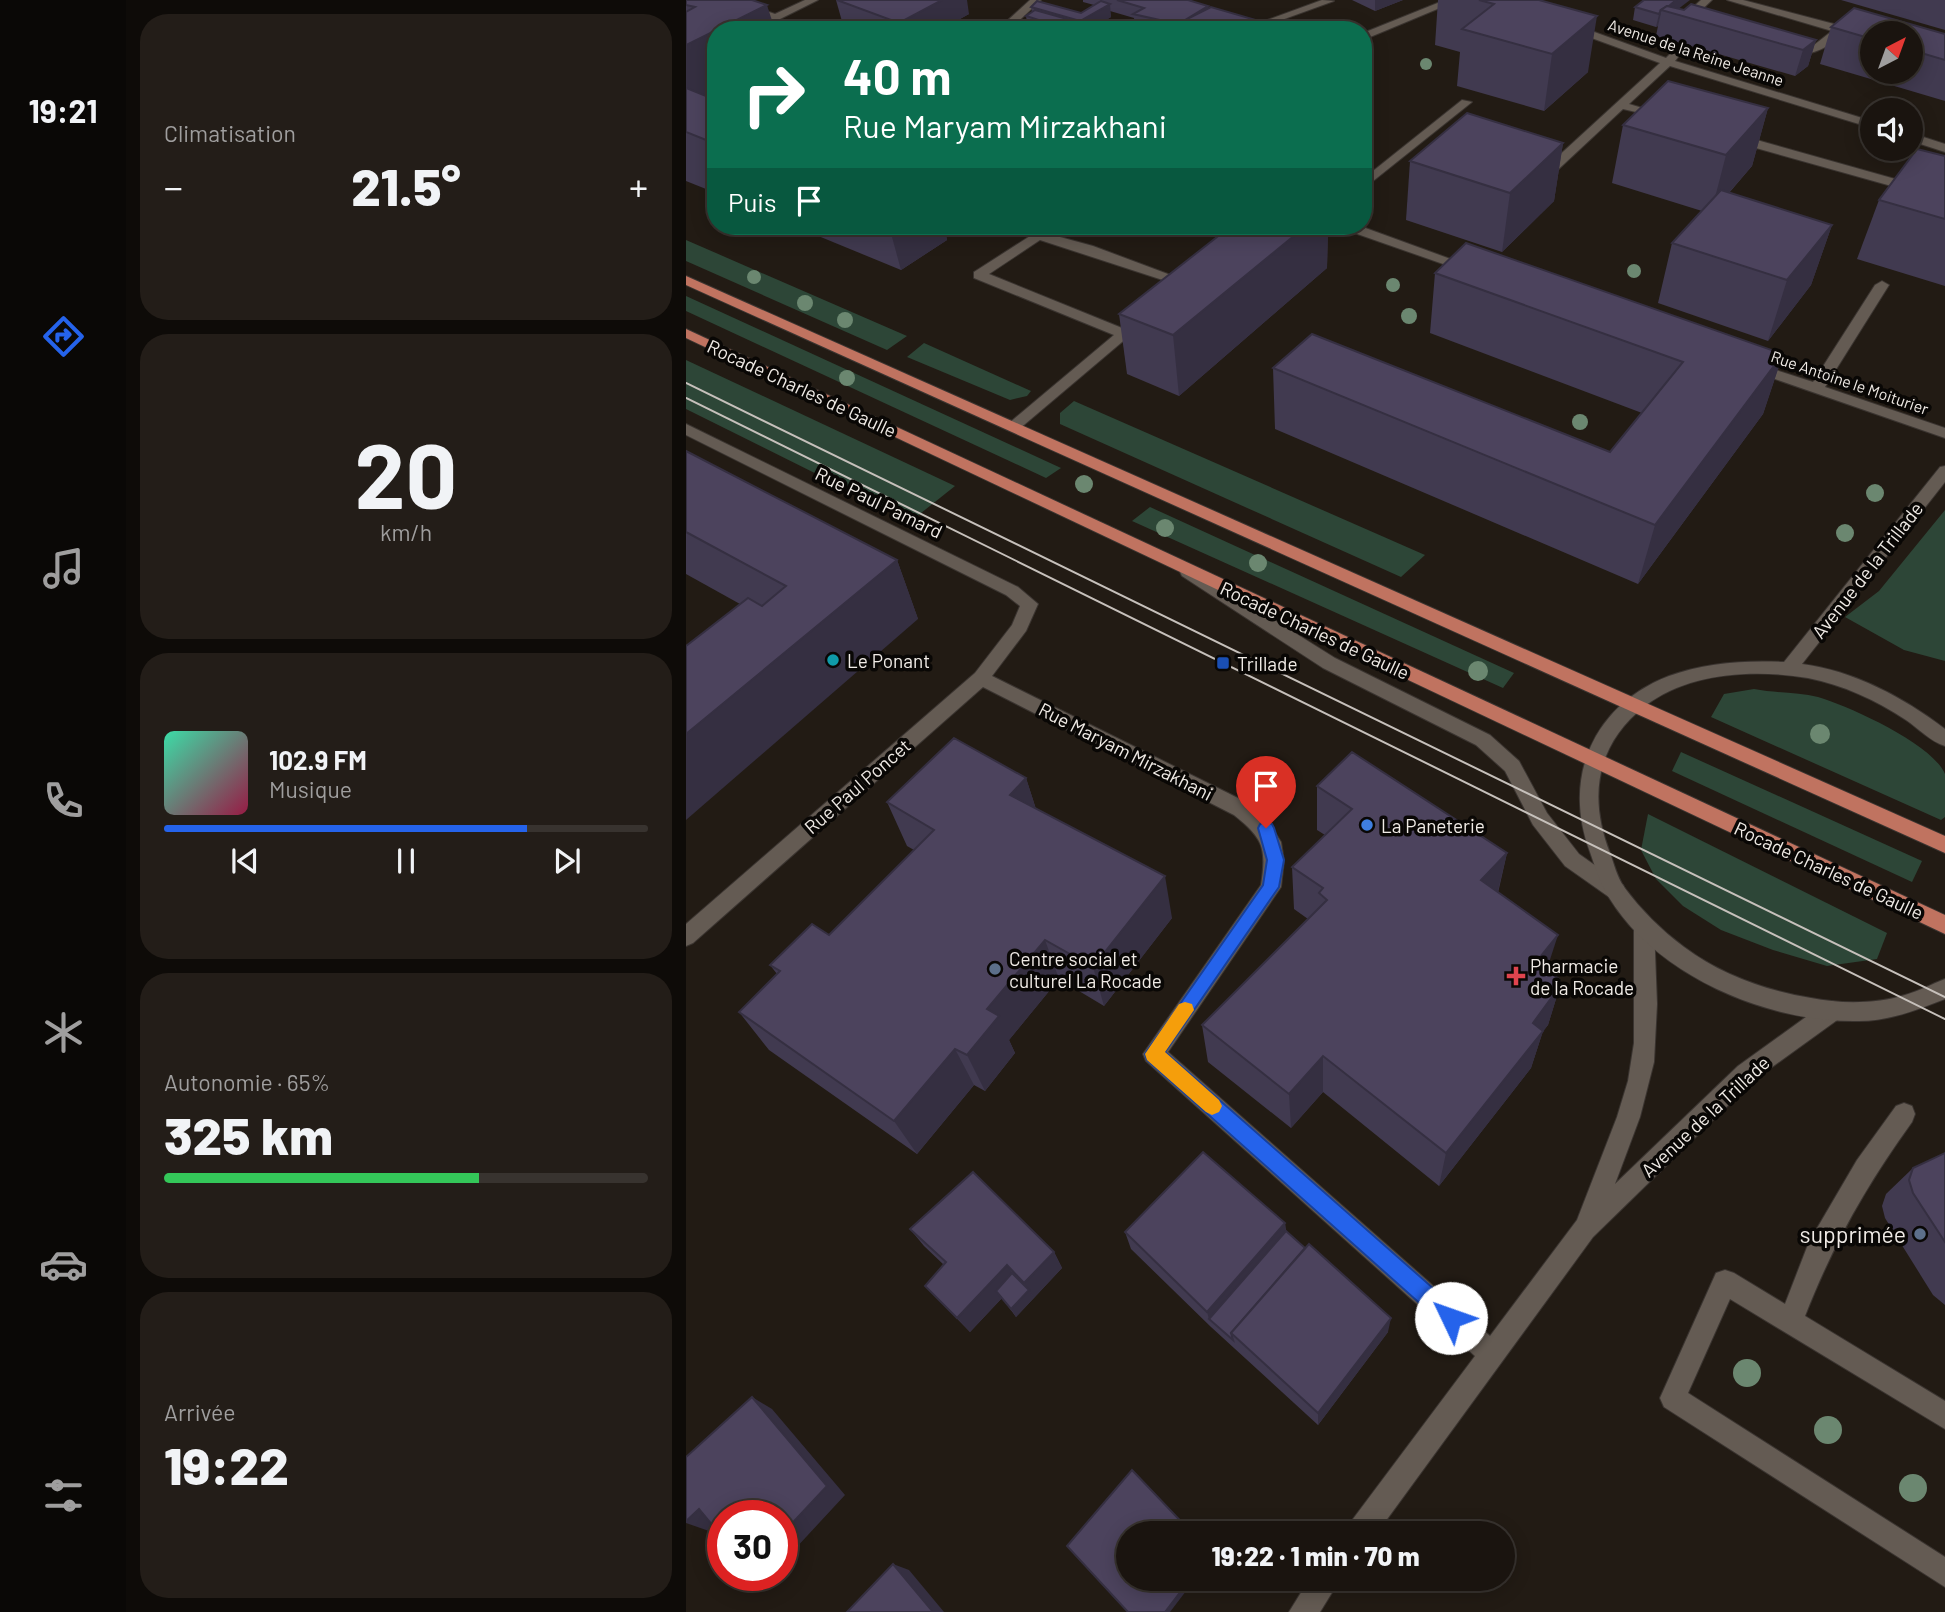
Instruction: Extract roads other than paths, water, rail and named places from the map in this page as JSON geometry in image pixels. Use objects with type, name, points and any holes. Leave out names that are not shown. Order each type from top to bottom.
[{"type":"main road","points":[[686,279],[1945,845]]},
{"type":"main road","name":"Rocade Charles de Gaulle","points":[[686,333],[1945,925]]},
{"type":"street","points":[[724,0],[776,18],[813,0]]},
{"type":"street","points":[[1012,21],[1036,0]]},
{"type":"street","points":[[1372,33],[1454,0]]},
{"type":"street","points":[[1705,27],[1692,23],[1688,16],[1707,0]]},
{"type":"street","points":[[1732,0],[1818,25],[1860,34]]},
{"type":"street","points":[[1276,21],[1329,1]]},
{"type":"street","name":"Avenue de la Reine Jeanne","points":[[1558,21],[1860,121]]},
{"type":"street","points":[[1770,48],[1783,52],[1807,53],[1832,40],[1841,28]]},
{"type":"street","points":[[1545,175],[1671,59]]},
{"type":"street","points":[[1372,178],[1466,102]]},
{"type":"street","points":[[1620,105],[1672,120]]},
{"type":"street","points":[[1724,134],[1945,197]]},
{"type":"street","points":[[1923,141],[1945,148]]},
{"type":"street","points":[[1372,234],[1491,276]]},
{"type":"street","points":[[1013,427],[1185,283],[1088,249],[1038,235],[979,275],[1124,334]]},
{"type":"street","points":[[1816,389],[1882,285]]},
{"type":"street","name":"Rue Antoine le Moiturier","points":[[1738,362],[1945,433]]},
{"type":"street","name":"Rue Paul Pamard","points":[[686,429],[1012,591],[1029,604],[1020,627]]},
{"type":"street","name":"Avenue de la Trillade","points":[[1788,669],[1945,471]]},
{"type":"street","points":[[1179,566],[1329,663],[1483,740],[1512,766],[1540,819],[1572,860],[1616,891],[1644,926],[1683,958],[1729,985],[1780,1003],[1832,1011],[1873,1010],[1910,1002],[1945,989]]},
{"type":"street","name":"Rue Paul Poncet","points":[[686,937],[981,678],[1020,627]]},
{"type":"street","points":[[1616,891],[1589,823],[1587,789],[1592,760],[1610,728],[1633,704],[1657,689],[1683,677],[1713,670],[1788,669],[1834,678],[1879,696],[1921,719],[1945,739]]},
{"type":"street","name":"Rue Maryam Mirzakhani","points":[[981,678],[1241,809],[1266,828],[1275,860],[1271,887],[1154,1054],[1491,1353]]},
{"type":"street","name":"Avenue de la Trillade","points":[[1585,1229],[1627,1120],[1639,1079],[1646,1026],[1644,926]]},
{"type":"street","name":"Avenue de la Trillade","points":[[1369,1521],[1585,1229],[1746,1073],[1832,1011]]},
{"type":"street","points":[[1790,1322],[1818,1251],[1865,1168],[1904,1114]]},
{"type":"street","points":[[1945,1416],[1725,1282],[1673,1398],[1945,1573]]},
{"type":"street","points":[[1303,1612],[1318,1591]]},
{"type":"tram line","points":[[686,383],[1945,997]]},
{"type":"tram line","points":[[686,398],[1945,1019]]},
{"type":"place","name":"Le Ponant","points":[[833,660]]},
{"type":"place","name":"Trillade","points":[[1223,663]]},
{"type":"place","name":"La Paneterie","points":[[1367,825]]},
{"type":"place","name":"Centre social et culturel La Rocade","points":[[995,969]]},
{"type":"place","name":"Pharmacie de la Rocade","points":[[1516,976]]},
{"type":"place","name":"supprimée","points":[[1920,1234]]}]
